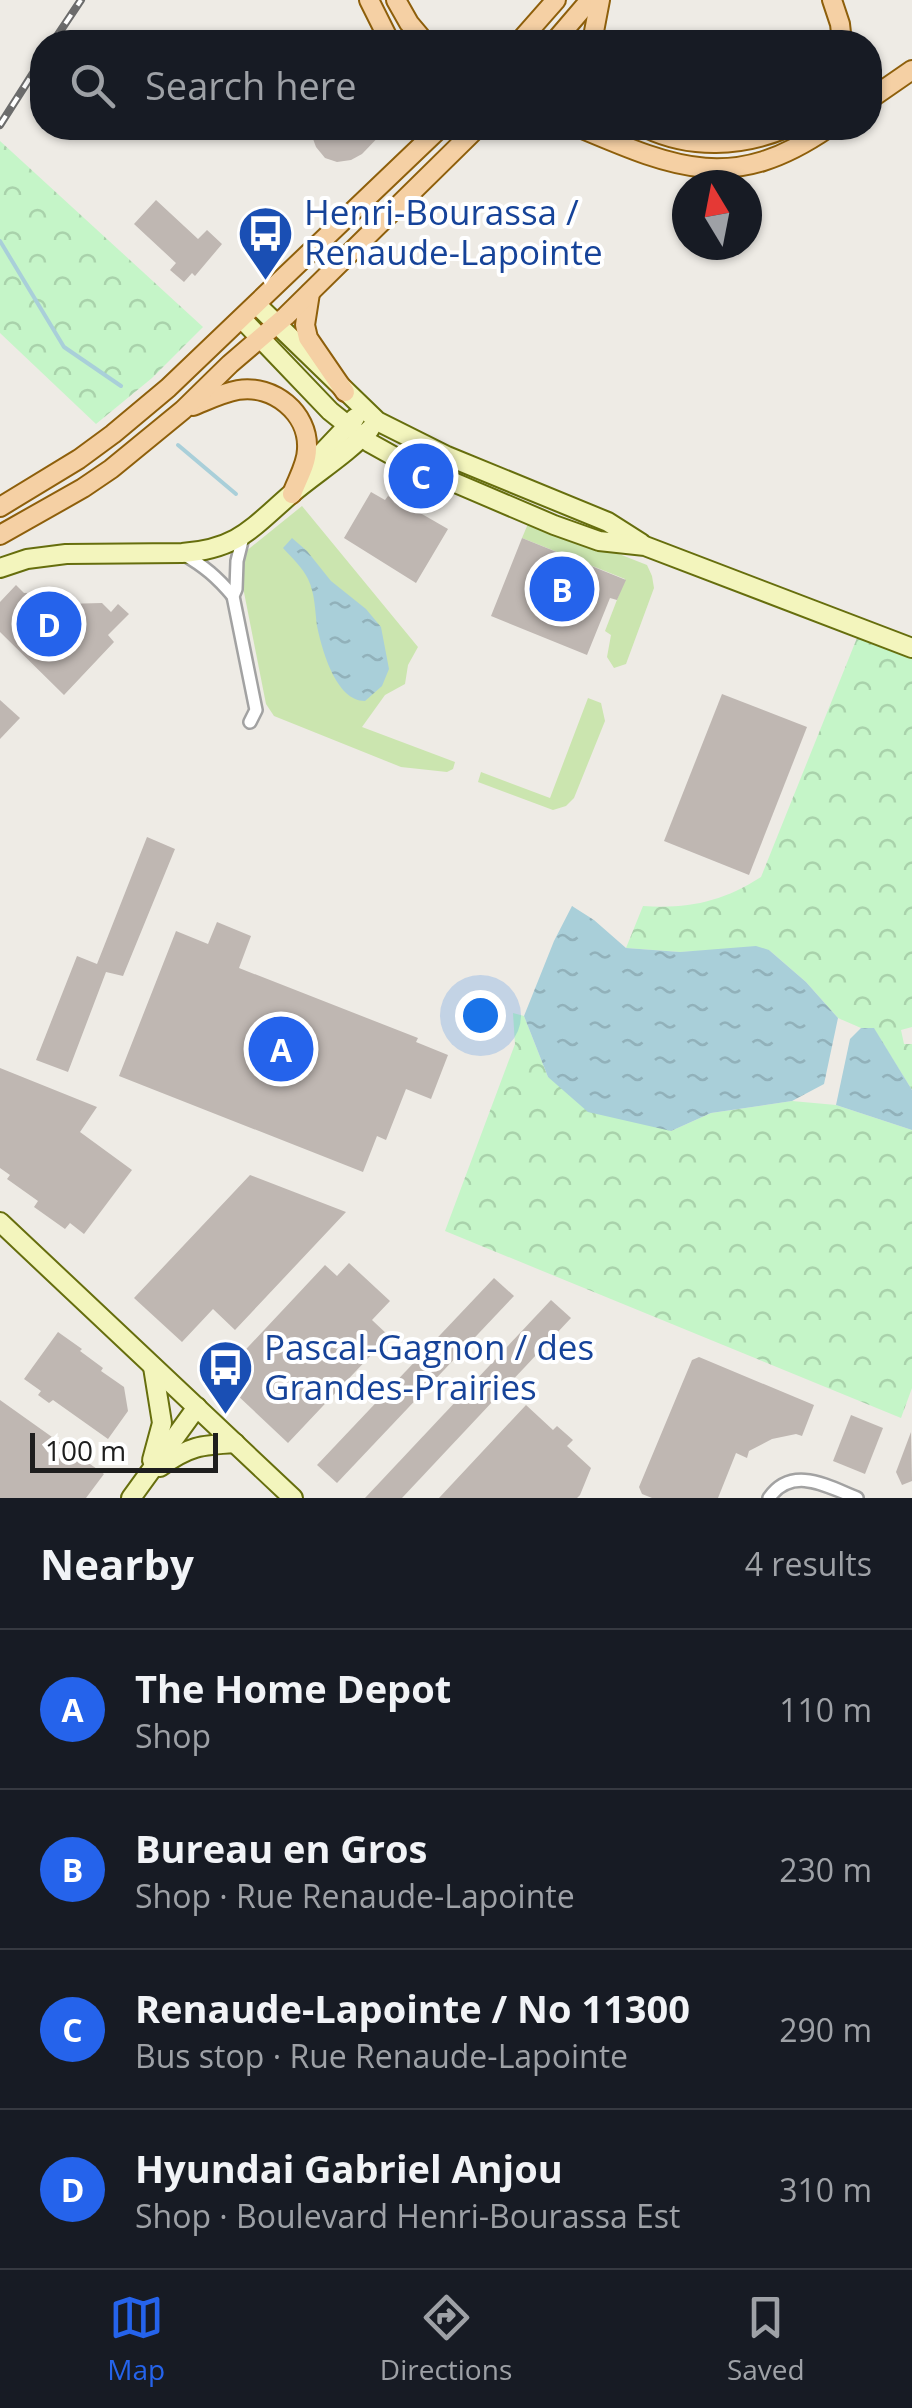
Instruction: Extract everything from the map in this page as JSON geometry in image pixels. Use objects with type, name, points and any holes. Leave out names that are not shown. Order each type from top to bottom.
[{"type":"main road","points":[[369,0],[384,30]]},
{"type":"main road","points":[[396,0],[414,30]]},
{"type":"main road","points":[[529,30],[556,0]]},
{"type":"main road","points":[[564,30],[590,0]]},
{"type":"main road","points":[[594,30],[600,0]]},
{"type":"main road","points":[[832,0],[841,30]]},
{"type":"main road","points":[[882,91],[912,70]]},
{"type":"main road","points":[[0,507],[114,434],[168,388],[428,140]]},
{"type":"main road","points":[[0,535],[111,469],[183,410],[310,293],[465,140]]},
{"type":"main road","points":[[610,140],[662,161],[711,168],[766,160],[809,140]]},
{"type":"main road","points":[[683,140],[712,144],[747,140]]},
{"type":"main road","points":[[310,293],[305,324],[308,338],[345,392]]},
{"type":"main road","points":[[183,410],[242,389],[261,390],[282,400],[298,414],[306,432],[308,453],[292,494]]},
{"type":"street","points":[[257,305],[370,416],[448,456],[608,522],[645,546],[912,648]]},
{"type":"street","points":[[242,320],[354,432],[397,458],[598,542],[645,546]]},
{"type":"street","points":[[0,568],[27,559],[66,554],[182,554],[230,544],[330,467],[370,416]]},
{"type":"street","points":[[233,596],[243,537]]},
{"type":"street","points":[[182,554],[208,568],[233,596],[256,710],[250,722]]},
{"type":"street","points":[[0,1222],[293,1498]]},
{"type":"street","points":[[147,1475],[162,1423],[153,1367]]},
{"type":"street","points":[[131,1498],[197,1407]]},
{"type":"street","points":[[147,1475],[187,1450],[235,1443]]},
{"type":"street","points":[[769,1498],[788,1481],[802,1479],[856,1498]]},
{"type":"green space","points":[[0,141],[203,327],[152,378],[96,424],[0,333]]},
{"type":"green space","points":[[302,506],[418,647],[408,665],[405,684],[385,695],[362,727],[455,762],[453,769],[447,772],[401,767],[274,716],[266,704],[240,572],[245,552]]},
{"type":"green space","points":[[530,519],[647,565],[654,588],[626,664],[614,668],[607,657],[611,635],[605,631],[625,579],[522,538]]},
{"type":"green space","points":[[861,628],[912,648],[912,1027],[901,1030],[904,1044],[912,1044],[912,1090],[874,1029],[838,1018],[806,982],[769,950],[680,952],[626,948],[643,906],[704,902],[761,877]]},
{"type":"green space","points":[[588,698],[601,703],[605,721],[574,798],[566,806],[553,810],[478,782],[481,772],[550,798]]},
{"type":"green space","points":[[513,1013],[524,1016],[548,1077],[671,1131],[711,1113],[792,1101],[836,1105],[912,1130],[912,1388],[901,1418],[445,1231],[515,1044]]},
{"type":"water","points":[[292,538],[381,627],[389,669],[382,686],[365,701],[346,693],[332,672],[319,636],[310,584],[283,548]]},
{"type":"water","points":[[572,906],[626,948],[680,952],[756,946],[769,950],[806,982],[838,1018],[824,1084],[792,1101],[711,1113],[671,1131],[588,1112],[548,1077],[524,1016]]},
{"type":"water","points":[[861,1028],[874,1028],[912,1090],[912,1130],[836,1105],[850,1039]]},
{"type":"building","points":[[313,140],[375,140],[362,154],[337,162],[325,158]]},
{"type":"building","points":[[156,200],[198,239],[207,230],[222,244],[195,276],[192,273],[184,282],[170,270],[176,263],[134,224]]},
{"type":"building","points":[[371,492],[385,500],[388,496],[448,529],[416,583],[344,538]]},
{"type":"building","points":[[522,538],[626,580],[617,600],[610,598],[587,655],[491,616]]},
{"type":"building","points":[[16,585],[24,593],[53,592],[63,604],[102,603],[111,612],[118,604],[129,614],[108,635],[114,642],[64,695],[0,632],[0,602]]},
{"type":"building","points":[[722,694],[807,727],[749,875],[664,841]]},
{"type":"building","points":[[0,700],[20,718],[0,739]]},
{"type":"building","points":[[147,837],[175,849],[123,976],[106,972],[68,1072],[36,1060],[77,956],[97,964]]},
{"type":"building","points":[[217,922],[251,936],[239,968],[418,1038],[416,1042],[448,1055],[431,1099],[406,1089],[386,1140],[377,1136],[363,1172],[119,1076],[176,931],[208,944]]},
{"type":"building","points":[[0,1068],[97,1107],[80,1132],[132,1170],[84,1234],[70,1223],[65,1229],[34,1207],[38,1201],[7,1179],[10,1175],[0,1168]]},
{"type":"building","points":[[250,1175],[346,1212],[235,1330],[213,1309],[182,1342],[134,1298]]},
{"type":"building","points":[[349,1263],[390,1301],[372,1320],[389,1336],[288,1443],[219,1378],[325,1265],[337,1276]]},
{"type":"building","points":[[494,1278],[514,1296],[337,1483],[317,1465]]},
{"type":"building","points":[[551,1300],[571,1318],[402,1498],[365,1498]]},
{"type":"building","points":[[58,1332],[124,1387],[128,1411],[108,1439],[53,1400],[49,1403],[38,1395],[41,1391],[24,1379]]},
{"type":"building","points":[[699,1357],[814,1405],[802,1436],[772,1439],[749,1451],[747,1458],[736,1453],[718,1498],[652,1498],[642,1494],[639,1487],[692,1360]]},
{"type":"building","points":[[0,1400],[104,1474],[86,1498],[0,1498]]},
{"type":"building","points":[[526,1405],[553,1430],[557,1426],[573,1440],[567,1446],[591,1468],[580,1495],[439,1498]]},
{"type":"building","points":[[851,1415],[883,1428],[865,1474],[833,1461]]},
{"type":"building","points":[[911,1432],[912,1481],[902,1485],[896,1472]]},
{"type":"waterway","points":[[0,241],[64,347],[121,386]]},
{"type":"waterway","points":[[178,445],[236,494]]},
{"type":"railway","points":[[61,30],[81,0]]},
{"type":"railway","points":[[0,125],[30,78]]},
{"type":"place","name":"Henri-Bourassa / Renaude-Lapointe","points":[[265,282]]},
{"type":"place","name":"Renaude-Lapointe / No 11300","points":[[421,476]]},
{"type":"place","name":"Bureau en Gros","points":[[562,589]]},
{"type":"place","name":"Hyundai Gabriel Anjou","points":[[49,624]]},
{"type":"place","name":"The Home Depot","points":[[281,1049]]},
{"type":"place","name":"Pascal-Gagnon / des Grandes-Prairies","points":[[225,1417]]}]
